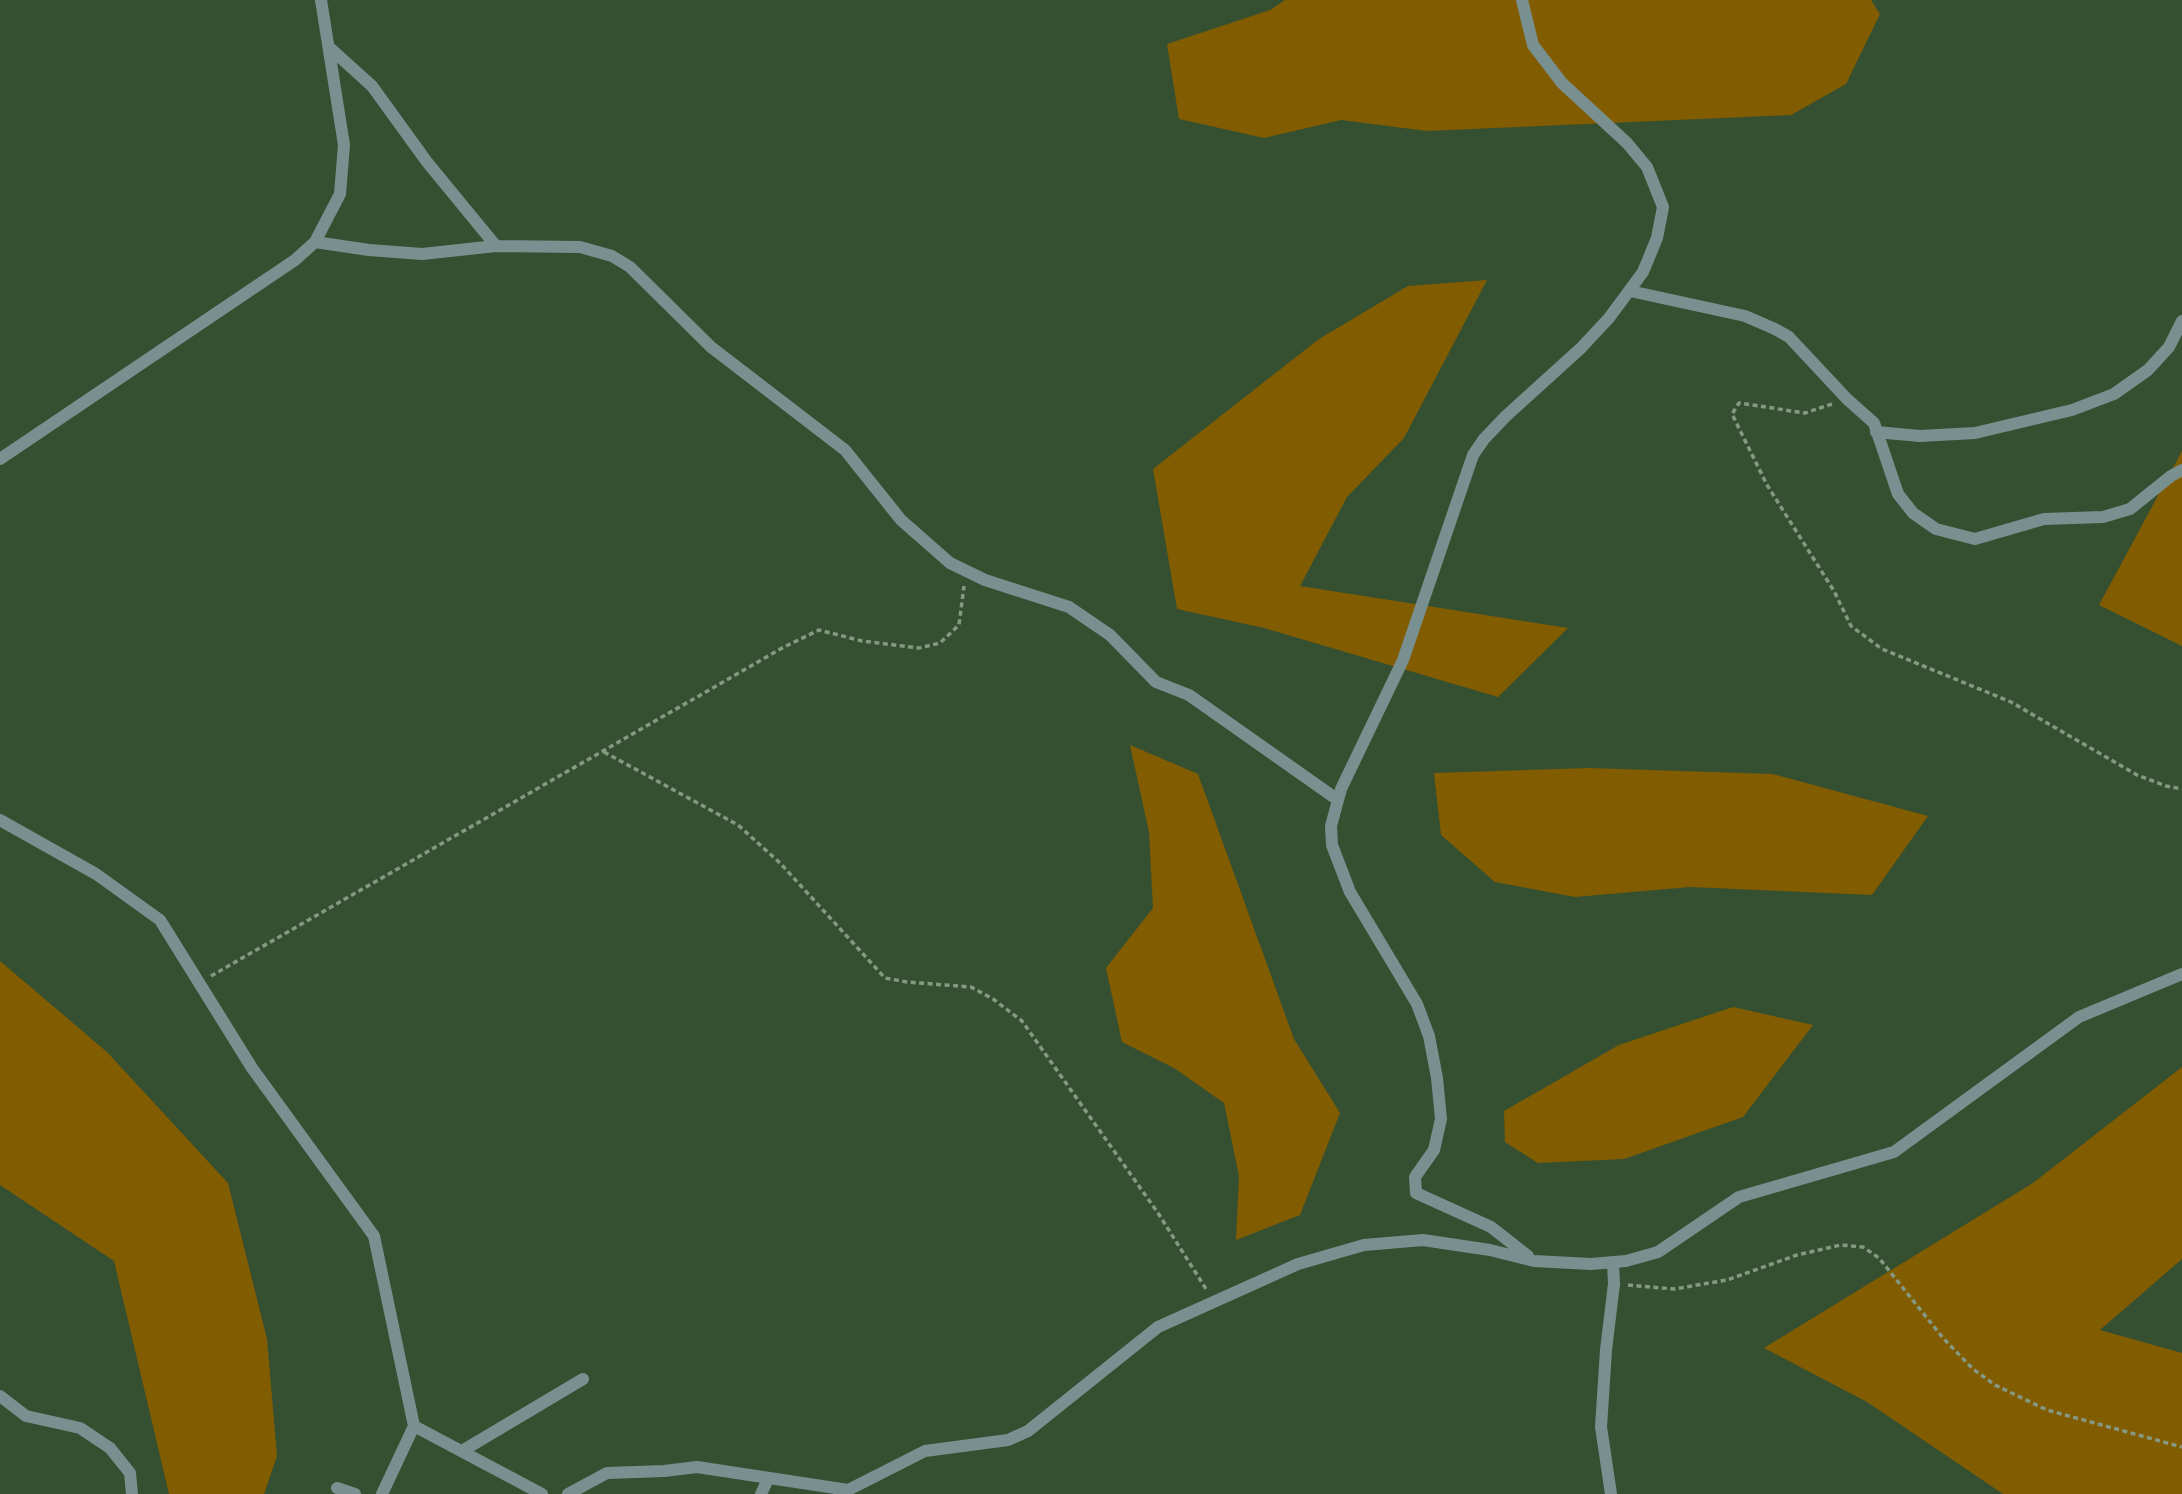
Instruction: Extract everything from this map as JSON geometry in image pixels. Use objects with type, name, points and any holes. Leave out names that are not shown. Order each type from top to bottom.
[{"type":"street","points":[[0,460],[295,260],[314,242],[340,194],[344,145],[331,49],[321,0]]},
{"type":"street","points":[[1522,0],[1533,45],[1562,83],[1627,143],[1647,167],[1663,207],[1657,237],[1643,272],[1609,318],[1581,348],[1506,416],[1473,455],[1403,660],[1356,755],[1331,826],[1332,845],[1350,892],[1417,1004],[1429,1036],[1441,1119],[1434,1150],[1415,1177],[1416,1193],[1491,1227],[1534,1261]]},
{"type":"street","points":[[331,49],[372,86],[427,162],[496,246]]},
{"type":"street","points":[[314,242],[422,254],[496,246],[580,247],[612,256],[630,267],[711,347],[845,450],[901,520],[950,563],[985,580],[1069,607],[1110,635],[1156,682],[1189,695],[1338,800]]},
{"type":"street","points":[[1630,291],[1745,316],[1789,337],[1847,399],[1874,423],[1898,494],[1913,513],[1936,529],[1975,539],[2044,519],[2103,517],[2130,509],[2182,470]]},
{"type":"street","points":[[1876,432],[1920,436],[1975,433],[2071,410],[2114,394],[2148,370],[2169,347],[2182,321]]},
{"type":"street","points":[[0,820],[96,874],[160,920],[252,1068],[374,1237],[414,1426],[382,1494]]},
{"type":"street","points":[[568,1494],[607,1473],[697,1467],[848,1490],[925,1451],[1008,1440],[1028,1432],[1158,1327],[1298,1264],[1364,1245],[1423,1240],[1490,1250],[1534,1261],[1591,1264],[1626,1261],[1658,1252],[1739,1197],[1895,1152],[2079,1017],[2182,974]]},
{"type":"street","points":[[1611,1494],[1601,1427],[1614,1284],[1613,1262]]},
{"type":"street","points":[[462,1451],[583,1379]]},
{"type":"street","points":[[0,1396],[26,1416],[80,1428],[110,1448],[130,1473],[132,1494]]},
{"type":"street","points":[[414,1426],[542,1494]]},
{"type":"street","points":[[761,1494],[768,1479]]},
{"type":"street","points":[[337,1488],[355,1494]]},
{"type":"path","points":[[1847,399],[1805,413],[1739,403],[1732,414],[1768,485],[1834,591],[1851,626],[1882,649],[2011,702],[2137,775],[2182,789]]},
{"type":"path","points":[[199,983],[784,647],[819,630],[862,640],[919,648],[940,643],[959,625],[966,570]]},
{"type":"path","points":[[604,752],[737,825],[780,863],[885,978],[971,987],[993,999],[1022,1021],[1158,1213],[1214,1302]]},
{"type":"path","points":[[1614,1284],[1674,1289],[1727,1280],[1797,1255],[1840,1245],[1863,1247],[1879,1258],[1943,1338],[1973,1369],[1995,1385],[2046,1409],[2182,1447]]},
{"type":"shaded area","points":[[1285,0],[1871,0],[1880,14],[1846,84],[1791,115],[1427,131],[1341,120],[1264,138],[1179,119],[1167,44],[1270,10]]},
{"type":"shaded area","points":[[1487,280],[1404,438],[1347,497],[1300,586],[1568,628],[1498,697],[1264,628],[1177,609],[1153,469],[1319,339],[1408,286]]},
{"type":"shaded area","points":[[2182,451],[2182,646],[2099,605]]},
{"type":"shaded area","points":[[1130,745],[1198,774],[1294,1039],[1340,1113],[1300,1215],[1236,1240],[1239,1176],[1224,1103],[1174,1068],[1122,1042],[1106,968],[1153,908],[1149,832]]},
{"type":"shaded area","points":[[1589,768],[1773,774],[1928,816],[1872,895],[1690,887],[1575,897],[1495,882],[1441,835],[1434,773]]},
{"type":"shaded area","points":[[0,961],[107,1052],[228,1183],[267,1339],[277,1456],[264,1494],[169,1494],[114,1261],[0,1185]]},
{"type":"shaded area","points":[[1733,1007],[1813,1025],[1743,1117],[1624,1159],[1538,1163],[1505,1142],[1504,1111],[1619,1045]]},
{"type":"shaded area","points":[[2182,1067],[2182,1259],[2100,1330],[2182,1353],[2182,1494],[2003,1494],[1867,1402],[1764,1348],[2033,1183]]}]
